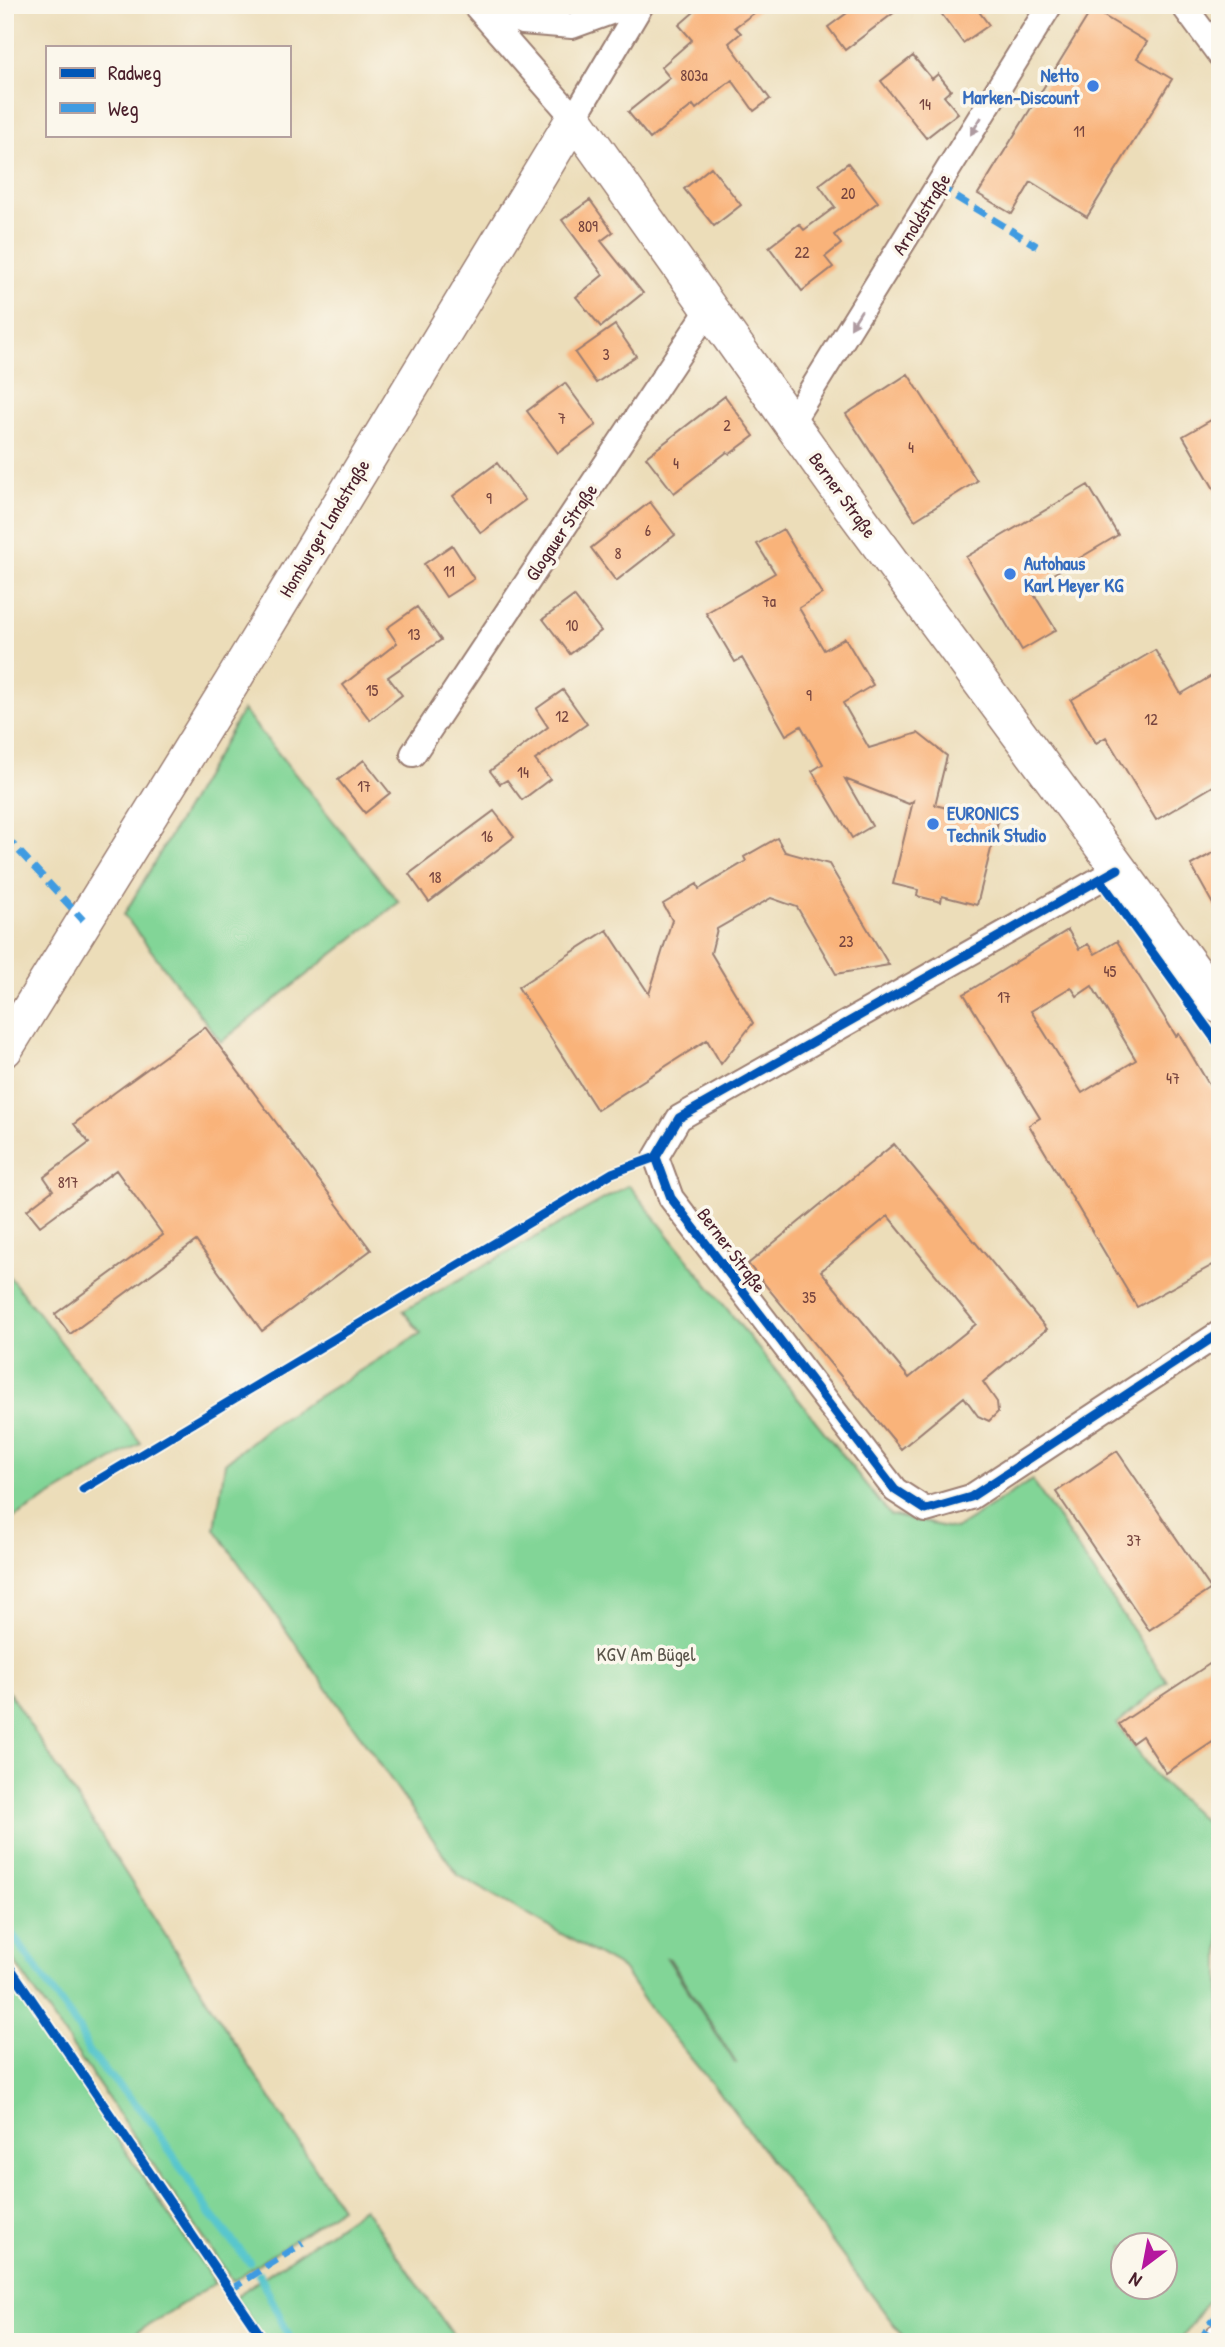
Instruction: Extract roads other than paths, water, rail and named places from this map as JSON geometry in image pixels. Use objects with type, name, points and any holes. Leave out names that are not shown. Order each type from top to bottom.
[{"type":"street","points":[[475,5],[574,118]]},
{"type":"street","points":[[481,5],[522,22],[572,26],[630,5]]},
{"type":"street","name":"Homburger Landstraße","points":[[5,1049],[231,684],[641,5]]},
{"type":"street","name":"Arnoldstraße","points":[[791,424],[1050,5]]},
{"type":"street","points":[[1183,5],[1220,55]]},
{"type":"street","name":"Berner Straße","points":[[574,118],[791,424],[1220,1006]]},
{"type":"street","name":"Glogauer Straße","points":[[413,754],[709,309]]},
{"type":"street","name":"Berner Straße","points":[[1118,870],[678,1118],[656,1157],[671,1198],[895,1490],[926,1510],[971,1497],[1220,1333]]},
{"type":"waterway","points":[[5,1924],[79,2029],[89,2053],[150,2120],[210,2213],[249,2262]]},
{"type":"waterway","points":[[259,2274],[292,2342]]},
{"type":"place","name":"Netto Marken-Discount","points":[[1093,86]]},
{"type":"place","name":"Autohaus Karl Meyer KG","points":[[1010,574]]},
{"type":"place","name":"EURONICS Technik Studio","points":[[933,824]]},
{"type":"park label","name":"KGV Am Bügel","points":[[646,1654]]}]
